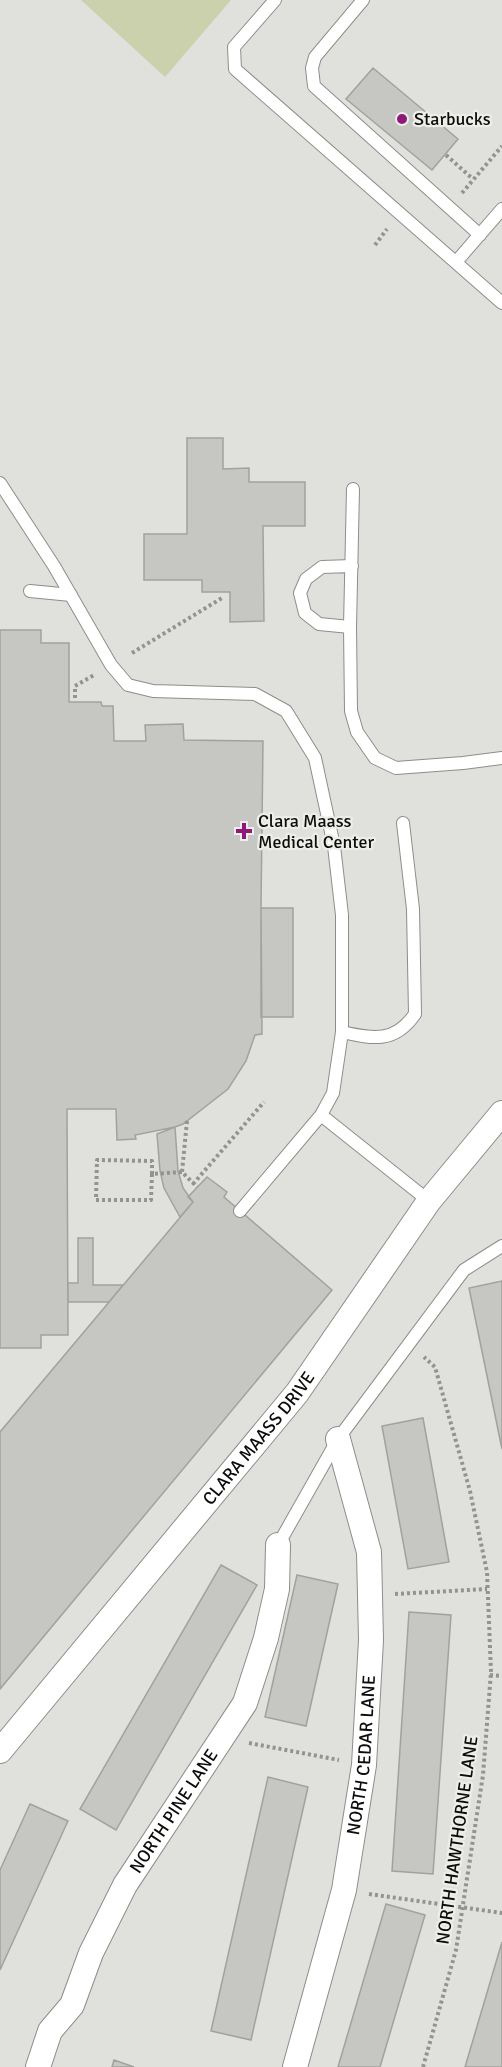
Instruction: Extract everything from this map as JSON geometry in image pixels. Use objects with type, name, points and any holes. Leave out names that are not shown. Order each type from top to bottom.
[{"type":"street","name":"CLARA MAASS DRIVE","points":[[0,1751],[297,1393],[429,1201],[502,1113]]},
{"type":"street","name":"NORTH CEDAR LANE","points":[[295,2067],[344,1890],[364,1765],[372,1640],[369,1552],[338,1439]]},
{"type":"street","name":"NORTH PINE LANE","points":[[38,2067],[50,2031],[72,2005],[91,1953],[125,1886],[245,1703],[266,1638],[277,1589],[278,1545]]},
{"type":"lane","points":[[275,0],[234,47],[236,69],[502,303]]},
{"type":"lane","points":[[363,0],[315,57],[312,68],[314,86],[480,235]]},
{"type":"lane","points":[[456,262],[502,209]]},
{"type":"lane","points":[[0,483],[111,665],[128,685],[153,692],[255,694],[286,711],[315,758],[334,846],[342,915],[342,1032],[333,1093],[321,1115],[240,1211]]},
{"type":"lane","points":[[353,489],[351,711],[357,732],[375,758],[396,768],[502,758]]},
{"type":"lane","points":[[350,627],[319,624],[305,613],[300,593],[306,579],[322,567],[352,566]]},
{"type":"lane","points":[[30,591],[71,596]]},
{"type":"lane","points":[[342,1032],[363,1037],[384,1037],[405,1029],[415,1014],[413,909],[403,823]]},
{"type":"lane","points":[[321,1115],[429,1201]]},
{"type":"lane","points":[[278,1545],[338,1439],[409,1343],[464,1270],[502,1246]]},
{"type":"path","points":[[457,198],[502,146]]},
{"type":"path","points":[[446,154],[473,179]]},
{"type":"path","points":[[375,245],[388,228]]},
{"type":"path","points":[[132,653],[222,598]]},
{"type":"path","points":[[75,698],[75,686],[94,675]]},
{"type":"path","points":[[152,1174],[182,1172],[195,1185],[264,1102]]},
{"type":"path","points":[[182,1172],[187,1121]]},
{"type":"path","points":[[97,1160],[152,1161],[152,1174],[152,1200],[96,1200],[97,1160]]},
{"type":"path","name":"NORTH HAWTHORNE LANE","points":[[409,1343],[435,1367],[471,1491],[487,1572],[490,1675],[483,1775],[456,1950],[423,2067]]},
{"type":"path","points":[[370,1595],[487,1589]]},
{"type":"path","points":[[490,1675],[502,1676]]},
{"type":"path","points":[[222,1738],[364,1765]]},
{"type":"path","points":[[344,1890],[502,1913]]},
{"type":"green space","points":[[81,0],[231,0],[165,77]]},
{"type":"building","name":"Starbucks","points":[[373,68],[458,139],[432,170],[346,99]]},
{"type":"building","points":[[187,438],[223,438],[223,469],[249,468],[249,482],[305,482],[305,526],[263,526],[264,621],[230,622],[230,592],[202,592],[202,580],[144,580],[144,534],[187,534]]},
{"type":"building","points":[[0,630],[41,630],[41,643],[69,643],[69,702],[101,702],[102,706],[113,706],[114,741],[146,741],[145,725],[183,724],[184,740],[263,741],[262,1034],[255,1035],[246,1061],[228,1089],[183,1124],[135,1135],[136,1139],[117,1140],[116,1109],[67,1109],[68,1335],[41,1335],[41,1348],[0,1348]]},
{"type":"building","points":[[261,908],[293,908],[293,1017],[261,1017]]},
{"type":"building","points":[[175,1127],[178,1171],[183,1188],[193,1202],[180,1217],[164,1188],[157,1134]]},
{"type":"building","points":[[207,1177],[227,1192],[224,1197],[332,1290],[0,1689],[0,1432],[193,1202],[188,1197]]},
{"type":"building","points":[[78,1238],[93,1238],[93,1285],[123,1285],[109,1302],[68,1302],[68,1283],[78,1283]]},
{"type":"building","points":[[502,1281],[502,1449],[469,1288]]},
{"type":"building","points":[[423,1418],[449,1562],[408,1569],[382,1426]]},
{"type":"building","points":[[221,1565],[257,1585],[116,1830],[80,1809]]},
{"type":"building","points":[[297,1575],[338,1584],[306,1726],[265,1717]]},
{"type":"building","points":[[409,1612],[451,1615],[433,1874],[392,1871]]},
{"type":"building","points":[[268,1777],[308,1787],[251,2040],[211,2031]]},
{"type":"building","points":[[30,1804],[68,1821],[0,1970],[0,1870]]},
{"type":"building","points":[[386,1904],[425,1915],[380,2067],[338,2067]]},
{"type":"building","points":[[502,1942],[502,2067],[465,2067]]},
{"type":"building","points":[[114,2060],[134,2067],[112,2067]]},
{"type":"place","name":"Starbucks","points":[[402,119]]},
{"type":"place","name":"Clara Maass Medical Center","points":[[244,831]]}]
